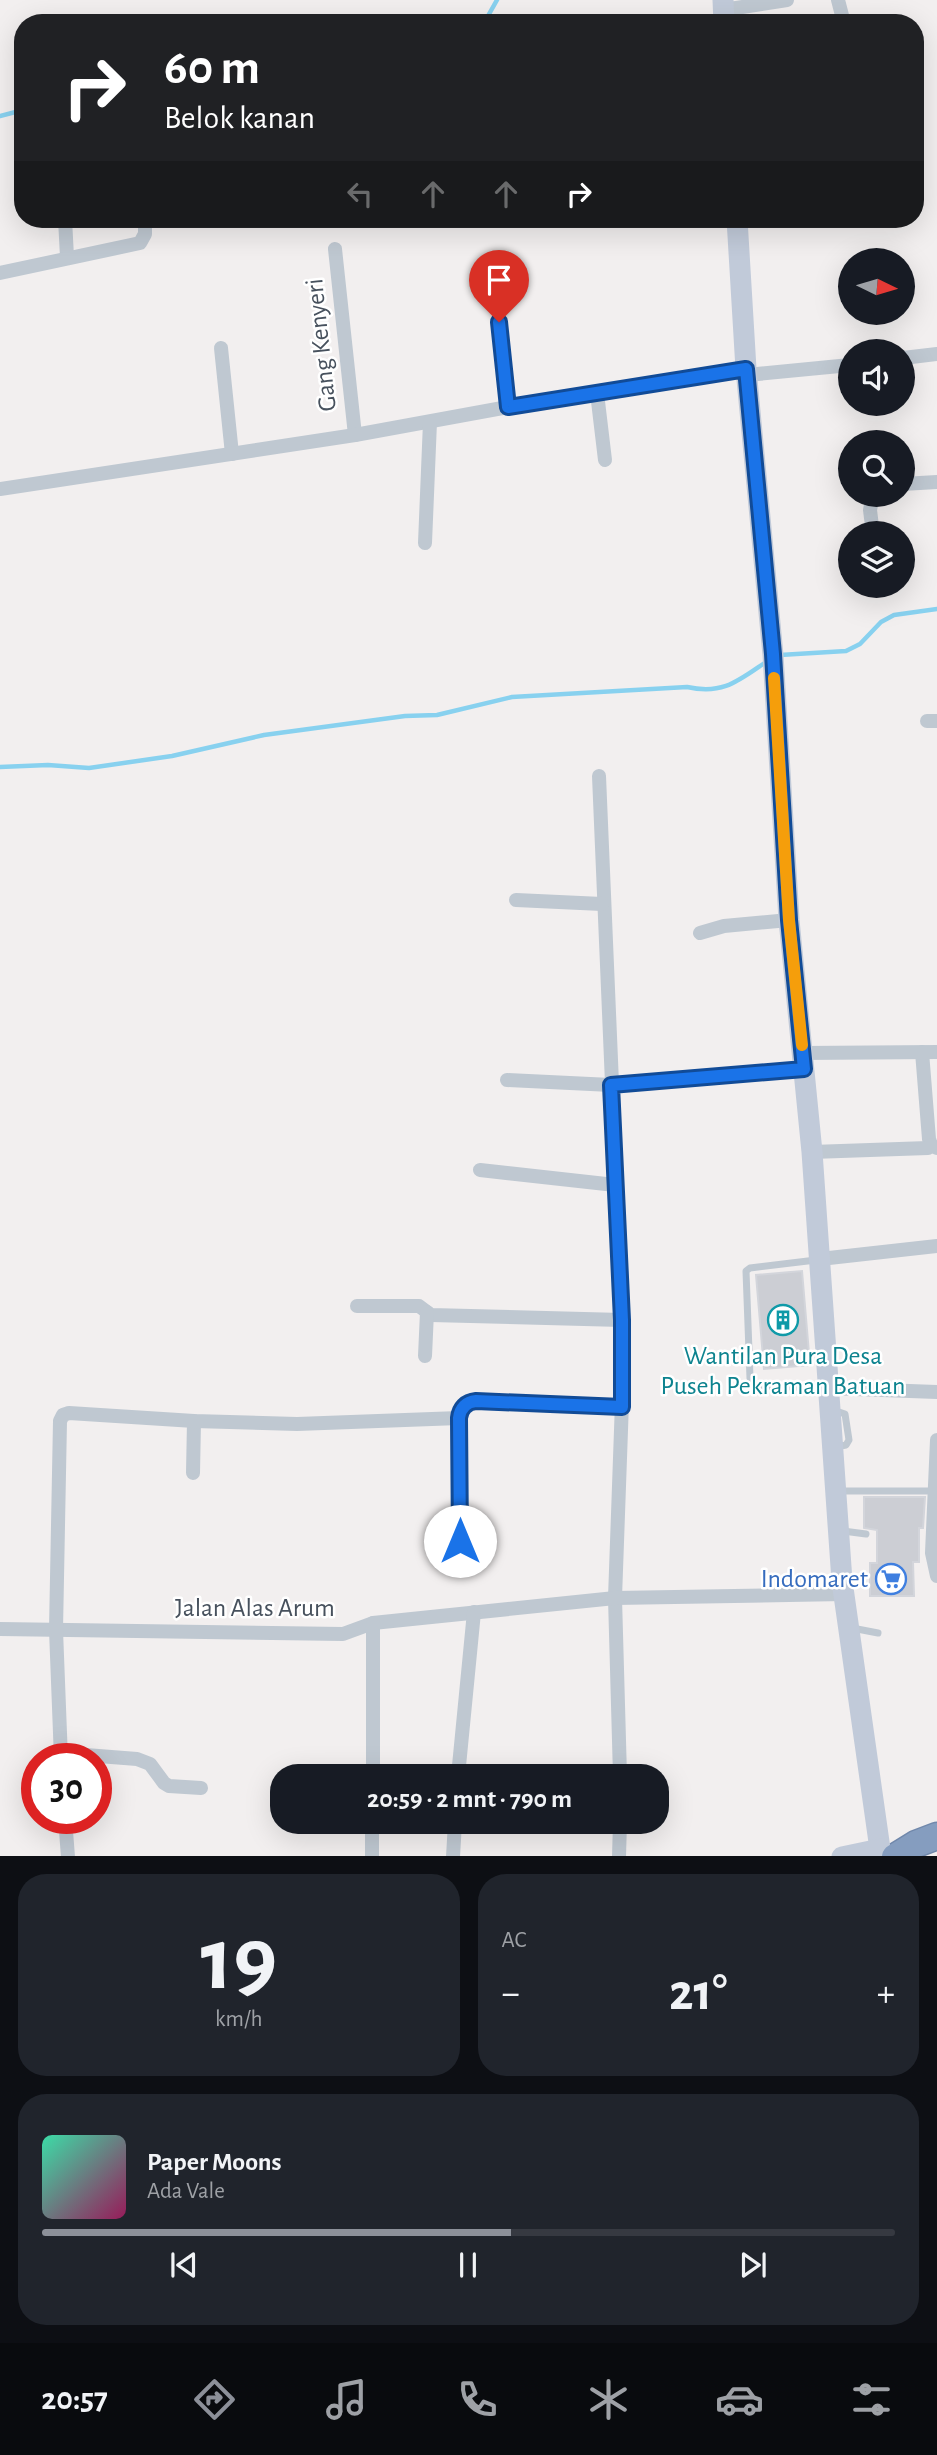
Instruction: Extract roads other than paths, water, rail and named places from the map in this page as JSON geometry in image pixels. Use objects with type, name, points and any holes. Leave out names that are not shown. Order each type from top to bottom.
[{"type":"highway","points":[[886,1854],[937,1836]]},
{"type":"main road","points":[[738,228],[746,372],[773,654],[789,920],[812,1152],[838,1530],[850,1586],[848,1626],[886,1854],[857,1856]]},
{"type":"street","points":[[724,11],[787,0]]},
{"type":"street","points":[[65,228],[67,257]]},
{"type":"street","points":[[0,273],[140,243],[145,228]]},
{"type":"street","name":"Gang Kenyeri","points":[[335,249],[355,435]]},
{"type":"street","points":[[499,322],[508,407]]},
{"type":"street","points":[[221,348],[232,454]]},
{"type":"street","points":[[915,357],[937,354]]},
{"type":"street","points":[[0,489],[355,435],[597,393],[746,372],[838,366]]},
{"type":"street","points":[[597,393],[605,460]]},
{"type":"street","points":[[425,543],[430,422]]},
{"type":"street","points":[[915,483],[937,482]]},
{"type":"street","points":[[599,776],[602,904],[622,1320],[622,1407],[615,1598],[620,1764]]},
{"type":"street","points":[[516,900],[602,904]]},
{"type":"street","points":[[700,933],[724,926],[789,920]]},
{"type":"street","points":[[507,1080],[611,1085],[803,1061],[929,1052],[928,1132],[934,1146],[812,1152]]},
{"type":"street","points":[[480,1170],[615,1185]]},
{"type":"street","points":[[820,1259],[937,1247]]},
{"type":"street","points":[[357,1306],[419,1306],[432,1315],[622,1320]]},
{"type":"street","points":[[425,1356],[427,1312]]},
{"type":"street","points":[[828,1399],[937,1392]]},
{"type":"street","points":[[458,1563],[459,1412],[470,1401],[622,1407]]},
{"type":"street","points":[[60,1743],[56,1630],[60,1421],[63,1415],[69,1413],[297,1424],[459,1418]]},
{"type":"street","points":[[193,1473],[194,1421]]},
{"type":"street","points":[[937,1440],[932,1553],[937,1576]]},
{"type":"street","name":"Jalan Alas Arum","points":[[0,1629],[343,1634],[373,1623],[615,1598],[850,1586]]},
{"type":"street","points":[[459,1764],[474,1612]]},
{"type":"street","points":[[373,1623],[373,1764]]},
{"type":"street","points":[[112,1758],[137,1759],[150,1764],[169,1786],[201,1788]]},
{"type":"street","points":[[66,1834],[68,1856]]},
{"type":"street","points":[[372,1834],[372,1856]]},
{"type":"street","points":[[453,1856],[454,1834]]},
{"type":"street","points":[[619,1856],[620,1834]]},
{"type":"lane","points":[[820,1259],[750,1268],[746,1271],[750,1378],[752,1383],[759,1386],[828,1399]]},
{"type":"lane","points":[[835,1491],[935,1492]]},
{"type":"lane","points":[[838,1530],[866,1534]]},
{"type":"lane","points":[[848,1626],[878,1633]]},
{"type":"waterway","points":[[489,14],[497,0]]},
{"type":"waterway","points":[[0,116],[14,112]]},
{"type":"waterway","points":[[780,655],[846,651],[860,644],[881,622],[894,615],[937,609]]},
{"type":"waterway","points":[[0,767],[48,765],[89,768],[172,756],[264,735],[405,716],[437,715],[512,697],[687,687],[720,688],[730,685],[766,662]]},
{"type":"place","name":"Wantilan Pura Desa Puseh Pekraman Batuan","points":[[783,1320]]},
{"type":"place","name":"Indomaret","points":[[891,1579]]}]
